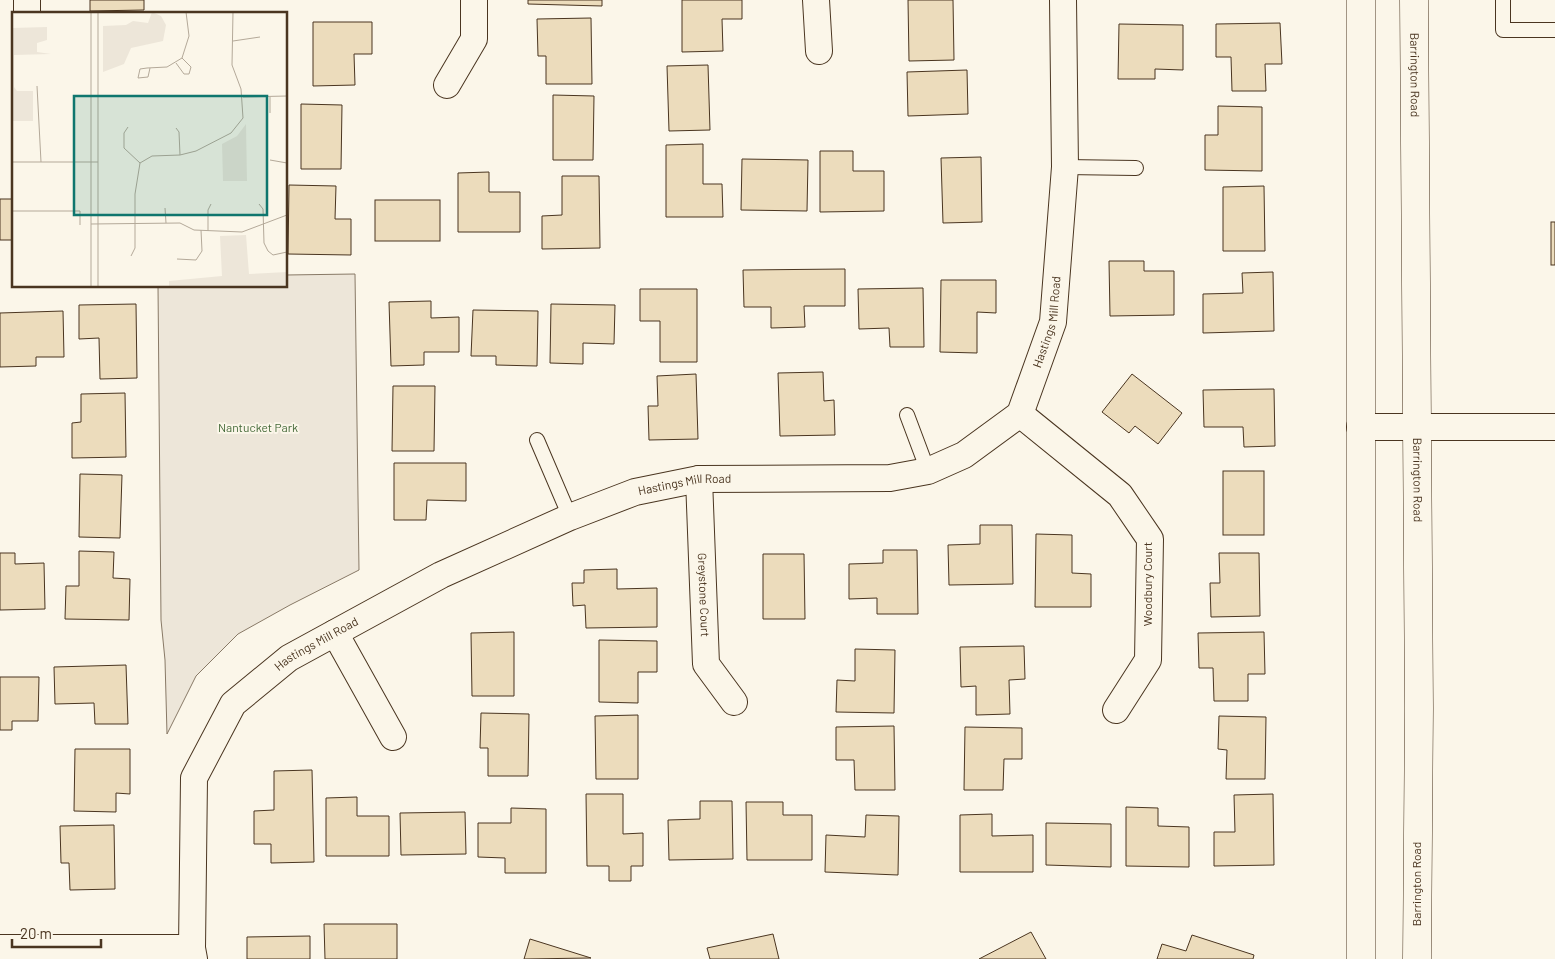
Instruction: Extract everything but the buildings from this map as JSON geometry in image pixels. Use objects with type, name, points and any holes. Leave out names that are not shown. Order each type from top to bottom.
[{"type":"main road","points":[[1361,0],[1361,959]]},
{"type":"main road","name":"Barrington Road","points":[[1414,0],[1419,698],[1417,959]]},
{"type":"street","points":[[447,85],[474,39],[474,0]]},
{"type":"street","points":[[816,0],[819,50]]},
{"type":"street","name":"Hastings Mill Road","points":[[193,954],[194,778],[233,704],[289,658],[441,575],[570,517],[635,492],[699,480],[890,478],[928,471],[964,455],[1020,414],[1053,322],[1065,167],[1063,0]]},
{"type":"street","name":"Woodbury Court","points":[[1020,414],[1120,495],[1150,539],[1148,660],[1116,710]]},
{"type":"street","points":[[1360,427],[1555,427]]},
{"type":"street","name":"Greystone Court","points":[[699,480],[706,664],[734,702]]},
{"type":"street","points":[[336,633],[393,737]]},
{"type":"street","points":[[0,948],[193,954]]},
{"type":"lane","points":[[1503,0],[1503,30],[1555,30]]},
{"type":"lane","points":[[1065,167],[1136,168]]},
{"type":"lane","points":[[907,415],[928,471]]},
{"type":"lane","points":[[536,440],[570,517]]},
{"type":"green space","name":"Nantucket Park","points":[[355,274],[359,570],[238,634],[196,676],[167,734],[165,660],[161,620],[158,288],[288,288],[288,275]]}]
